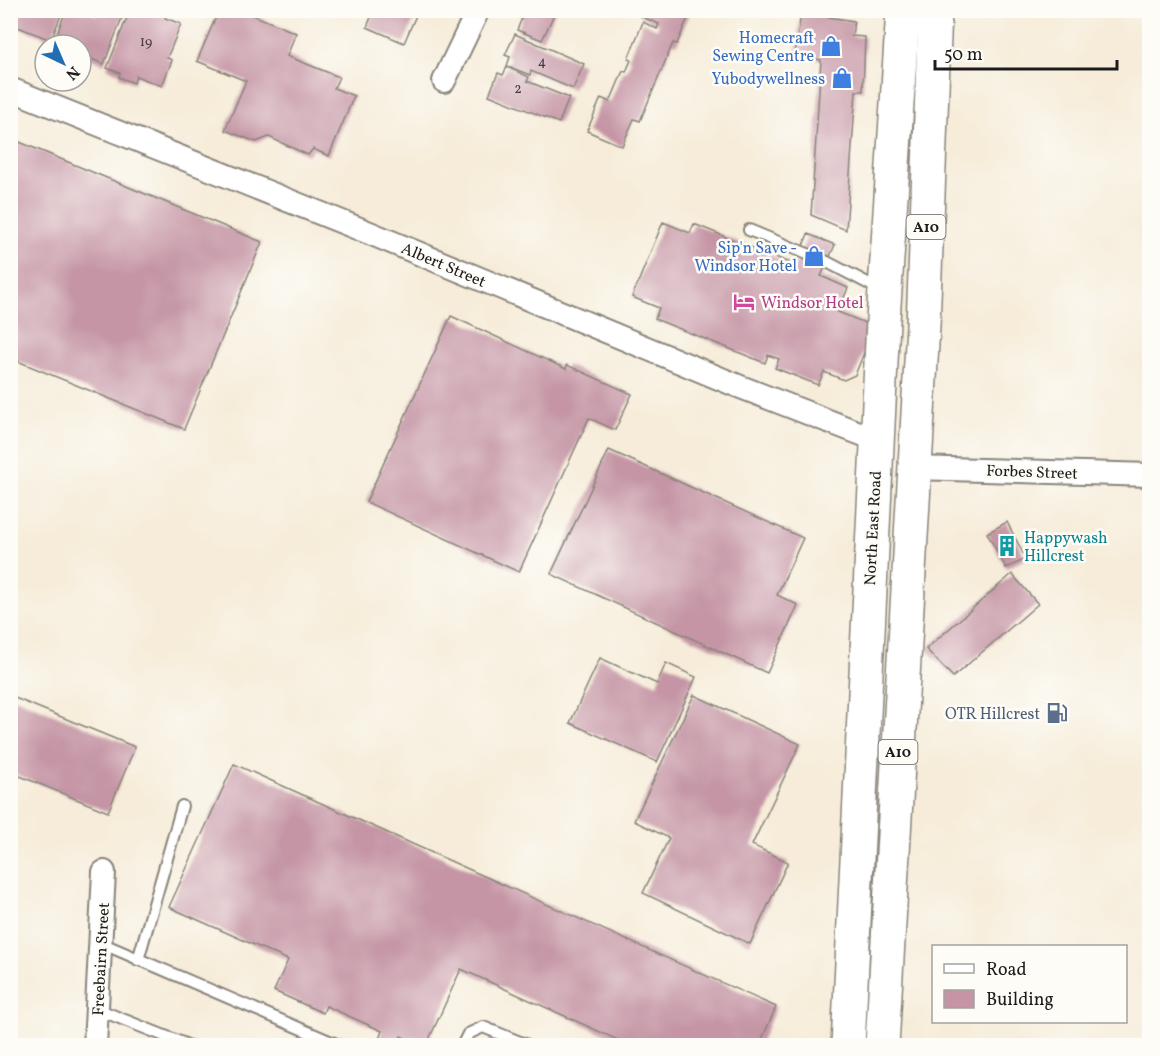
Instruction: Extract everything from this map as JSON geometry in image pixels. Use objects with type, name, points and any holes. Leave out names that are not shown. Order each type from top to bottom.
[{"type":"highway","name":"North East Road","points":[[848,1037],[876,453],[903,10]]},
{"type":"highway","name":"A10","points":[[889,1042],[915,456],[923,326],[935,10]]},
{"type":"highway","points":[[876,453],[915,456]]},
{"type":"highway","points":[[848,1037],[889,1042]]},
{"type":"street","points":[[444,81],[478,10]]},
{"type":"street","name":"Albert Street","points":[[10,89],[361,229],[738,386],[876,453]]},
{"type":"street","name":"Forbes Street","points":[[915,456],[1149,475]]},
{"type":"street","name":"Freebairn Street","points":[[95,1046],[104,872]]},
{"type":"lane","points":[[749,230],[827,262],[885,292]]},
{"type":"lane","points":[[138,960],[182,806]]},
{"type":"lane","points":[[101,943],[341,1046]]},
{"type":"lane","points":[[97,1009],[190,1046]]},
{"type":"lane","points":[[462,1046],[468,1034],[483,1027],[530,1046]]},
{"type":"building","points":[[10,10],[63,10],[54,33],[33,33],[10,24]]},
{"type":"building","points":[[66,10],[94,10],[92,14],[95,15],[97,10],[125,10],[104,64],[93,60],[93,33],[57,33]]},
{"type":"building","points":[[130,10],[168,10],[165,18],[181,24],[167,58],[172,60],[162,86],[136,76],[134,83],[119,77],[120,73],[107,68]]},
{"type":"building","points":[[219,10],[241,10],[296,33],[287,56],[339,77],[334,88],[354,96],[329,156],[313,149],[308,155],[269,137],[256,142],[225,130],[246,81],[197,61]]},
{"type":"building","points":[[374,10],[412,10],[417,13],[404,43],[367,27]]},
{"type":"building","points":[[517,10],[556,10],[542,40],[517,30],[524,13]]},
{"type":"building","points":[[642,10],[691,10],[677,44],[673,43],[640,121],[634,119],[622,146],[587,131],[601,98],[610,102],[623,71],[626,72],[631,60],[628,59],[643,22],[657,29],[659,24],[640,16]]},
{"type":"building","points":[[801,13],[854,21],[852,36],[865,37],[863,91],[856,91],[846,230],[811,215],[821,60],[795,55]]},
{"type":"building","points":[[515,34],[584,64],[573,89],[531,71],[530,75],[507,66],[510,57],[505,55]]},
{"type":"building","points":[[507,67],[529,77],[527,81],[569,98],[559,123],[489,95],[498,73],[503,75]]},
{"type":"building","points":[[17,141],[262,242],[184,429],[10,358],[10,157]]},
{"type":"building","name":"Windsor Hotel","points":[[663,222],[690,233],[694,224],[795,265],[808,234],[835,245],[821,276],[848,288],[838,312],[868,324],[872,333],[855,375],[844,380],[824,372],[818,385],[775,368],[779,359],[768,355],[765,363],[655,319],[659,308],[632,297]]},
{"type":"building","points":[[451,316],[566,369],[567,365],[632,394],[615,430],[589,418],[519,572],[366,502]]},
{"type":"building","points":[[609,450],[803,538],[777,595],[798,605],[767,673],[551,574]]},
{"type":"building","name":"Happywash Hillcrest","points":[[1007,522],[1026,559],[1006,568],[987,533]]},
{"type":"building","points":[[1012,574],[1038,604],[953,677],[926,649]]},
{"type":"building","points":[[600,658],[657,684],[666,663],[696,677],[657,762],[570,723]]},
{"type":"building","points":[[694,695],[800,744],[752,845],[788,862],[750,944],[643,893],[669,838],[634,821]]},
{"type":"building","points":[[10,696],[135,747],[108,812],[10,772]]},
{"type":"building","points":[[234,764],[776,1007],[759,1046],[631,1046],[461,969],[426,1046],[401,1036],[397,1046],[394,1046],[379,1039],[382,1031],[326,1006],[323,1013],[274,991],[288,960],[169,907]]},
{"type":"place","name":"Homecraft Sewing Centre","points":[[831,46]]},
{"type":"place","name":"Yubodywellness","points":[[842,78]]},
{"type":"place","name":"Sip'n Save - Windsor Hotel","points":[[814,256]]},
{"type":"place","name":"Windsor Hotel","points":[[744,302]]},
{"type":"place","name":"Happywash Hillcrest","points":[[1007,546]]},
{"type":"place","name":"OTR Hillcrest","points":[[1057,713]]}]
